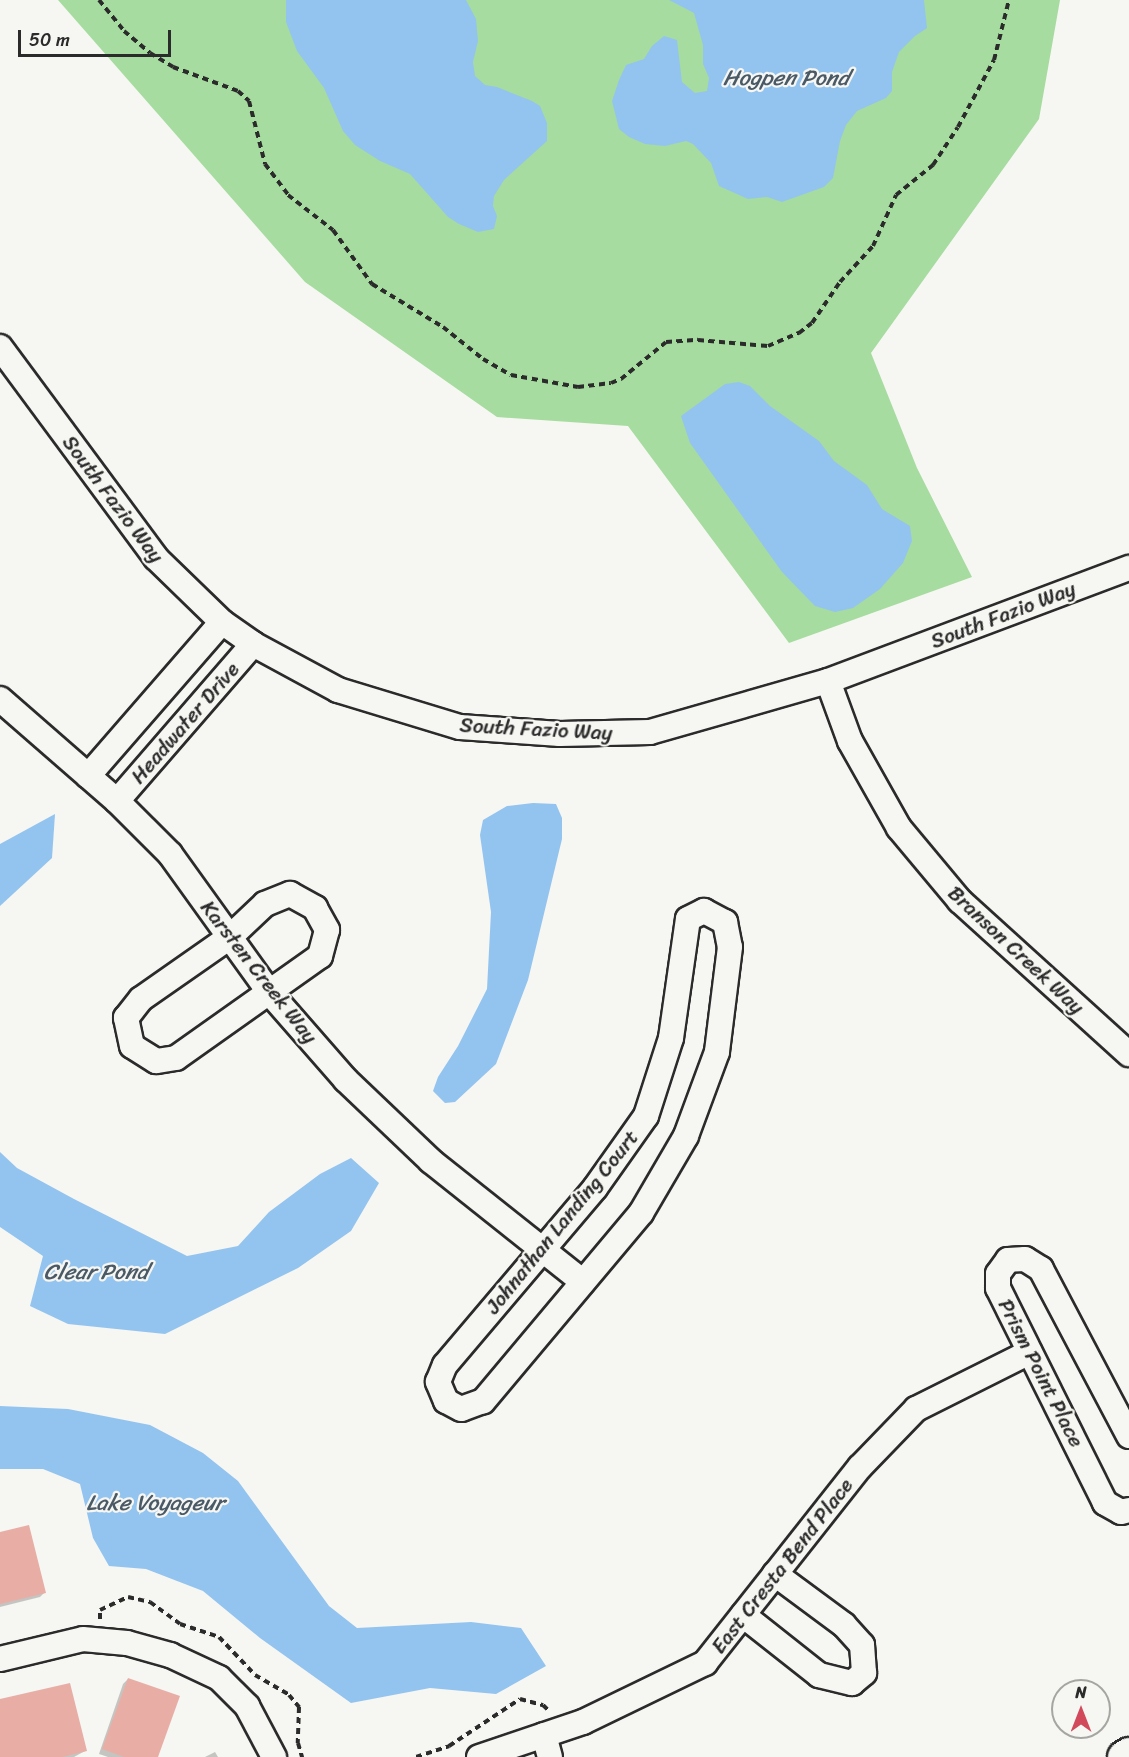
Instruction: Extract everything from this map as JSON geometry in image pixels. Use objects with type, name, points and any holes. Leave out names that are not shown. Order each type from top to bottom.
[{"type":"main road","points":[[1124,1757],[1129,1754]]},
{"type":"street","name":"South Fazio Way","points":[[0,347],[156,558],[222,622],[253,644],[338,690],[460,728],[560,734],[650,732],[828,681],[1129,568]]},
{"type":"street","name":"Headwater Drive","points":[[88,776],[222,622]]},
{"type":"street","name":"Headwater Drive","points":[[117,801],[253,644]]},
{"type":"street","name":"Branson Creek Way","points":[[828,681],[850,741],[899,828],[960,901],[1129,1054]]},
{"type":"street","name":"Karsten Creek Way","points":[[0,699],[117,801],[170,854],[269,992],[346,1080],[431,1161],[583,1282]]},
{"type":"street","points":[[290,894],[315,908],[327,930],[320,956],[269,992],[176,1058],[156,1061],[132,1046],[126,1017],[141,999],[230,938],[265,904],[290,894]]},
{"type":"street","name":"Johnathan Landing Court","points":[[704,911],[725,922],[730,947],[717,1052],[686,1136],[641,1213],[583,1282],[483,1401],[461,1409],[446,1401],[438,1382],[445,1365],[595,1188],[646,1116],[671,1038],[688,919],[704,911]]},
{"type":"street","name":"Prism Point Place","points":[[1129,1436],[1041,1269],[1025,1259],[1008,1260],[998,1274],[998,1288],[1105,1503],[1121,1512],[1129,1510]]},
{"type":"street","name":"East Cresta Bend Place","points":[[486,1756],[551,1741],[583,1722],[705,1663],[860,1467],[916,1409],[1030,1352]]},
{"type":"street","points":[[743,1615],[819,1675],[852,1683],[864,1673],[862,1645],[844,1625],[775,1574]]},
{"type":"street","points":[[0,1659],[83,1639],[127,1643],[170,1655],[219,1678],[247,1706],[274,1757]]},
{"type":"path","points":[[99,0],[124,32],[150,53],[173,67],[238,91],[249,101],[265,164],[288,195],[333,230],[372,284],[443,327],[483,359],[511,375],[578,387],[611,383],[621,379],[666,342],[698,340],[768,345],[800,333],[812,323],[834,290],[873,246],[896,195],[933,165],[958,127],[994,60],[1009,0]]},
{"type":"path","points":[[416,1757],[449,1746],[520,1699],[543,1705],[555,1718],[551,1741]]},
{"type":"green space","points":[[58,0],[1060,0],[1039,119],[871,353],[917,468],[972,577],[789,643],[628,426],[497,417],[305,282]]},
{"type":"water","points":[[286,0],[466,0],[476,19],[478,41],[473,62],[475,76],[485,85],[497,87],[540,106],[547,123],[547,141],[504,180],[494,196],[493,206],[497,216],[494,229],[478,232],[459,224],[448,217],[410,174],[380,161],[355,145],[343,131],[324,88],[297,51],[286,22]]},
{"type":"water","name":"Hogpen Pond","points":[[669,0],[924,0],[927,28],[899,52],[892,72],[892,91],[886,98],[857,111],[846,125],[840,141],[833,178],[824,187],[782,202],[767,197],[748,199],[719,186],[711,163],[693,144],[686,141],[665,146],[645,144],[629,137],[619,129],[612,101],[626,65],[644,59],[652,46],[664,36],[677,40],[682,82],[695,93],[707,91],[709,78],[703,64],[703,45],[694,13]]},
{"type":"water","points":[[739,382],[750,386],[770,406],[819,441],[834,461],[867,485],[882,509],[910,526],[912,541],[903,563],[880,589],[853,608],[835,612],[815,606],[782,572],[690,443],[681,416],[725,384]]},
{"type":"water","points":[[533,803],[556,804],[562,818],[562,839],[528,980],[496,1064],[455,1102],[445,1103],[433,1091],[438,1077],[458,1046],[487,989],[491,912],[480,835],[483,820],[507,806]]},
{"type":"water","points":[[55,814],[52,858],[0,906],[0,844]]},
{"type":"water","name":"Clear Pond","points":[[0,1152],[17,1168],[187,1256],[238,1246],[269,1212],[320,1174],[351,1158],[379,1183],[351,1231],[298,1268],[165,1334],[68,1324],[30,1306],[43,1256],[0,1227]]},
{"type":"water","name":"Lake Voyageur","points":[[0,1406],[68,1409],[150,1425],[203,1453],[238,1481],[329,1606],[357,1628],[471,1622],[521,1628],[546,1666],[496,1694],[430,1688],[351,1703],[260,1638],[203,1591],[146,1569],[109,1566],[93,1538],[80,1484],[43,1469],[0,1469]]},
{"type":"building","points":[[29,1525],[46,1593],[0,1604],[0,1532]]},
{"type":"building","points":[[128,1678],[180,1696],[158,1757],[124,1757],[102,1749]]},
{"type":"building","points":[[70,1683],[87,1751],[63,1757],[0,1757],[0,1699]]}]
